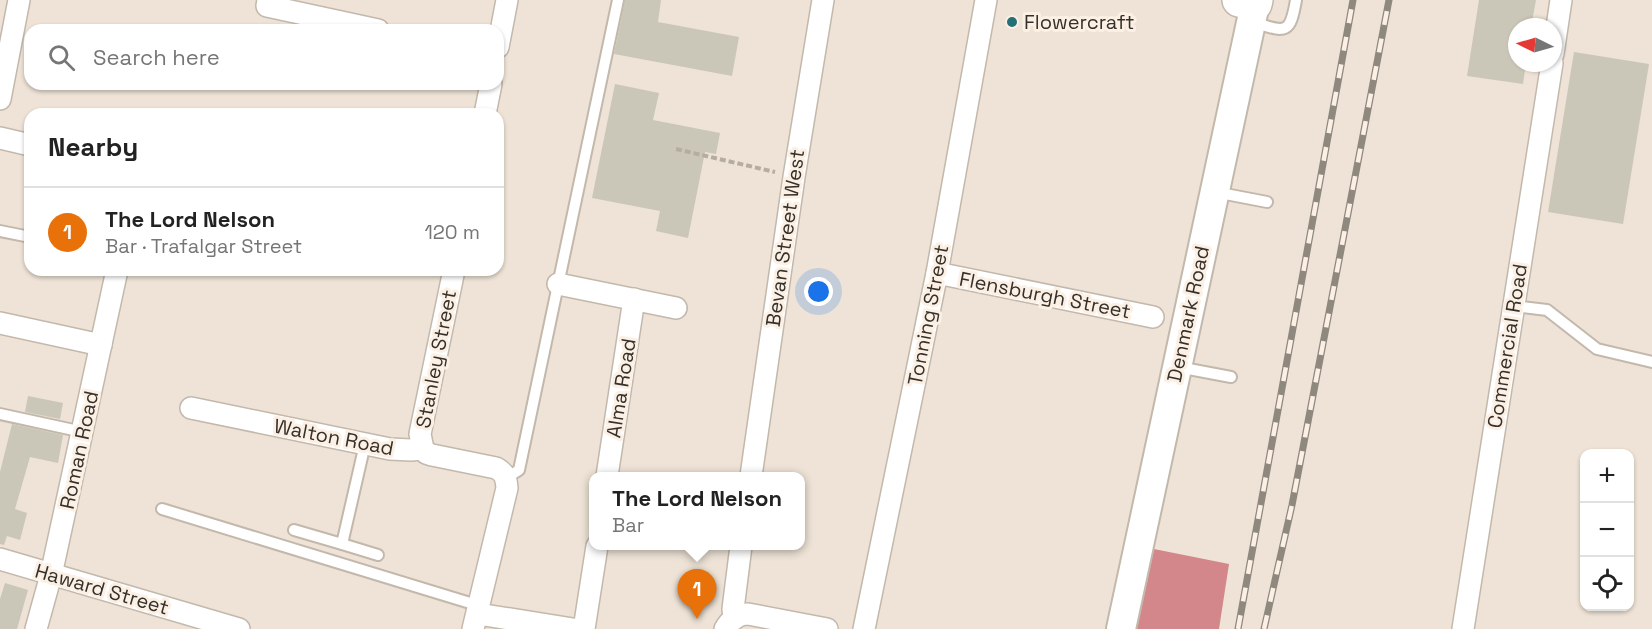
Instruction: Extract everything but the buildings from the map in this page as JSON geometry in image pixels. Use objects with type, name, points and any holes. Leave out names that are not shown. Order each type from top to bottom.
[{"type":"street","points":[[0,99],[20,0]]},
{"type":"street","points":[[502,24],[507,0]]},
{"type":"street","name":"Bevan Street West","points":[[752,472],[794,177],[823,0]]},
{"type":"street","name":"Tonning Street","points":[[864,629],[937,273],[986,0]]},
{"type":"street","points":[[1559,18],[1562,0]]},
{"type":"street","points":[[268,3],[354,24]]},
{"type":"street","name":"Denmark Road","points":[[1121,629],[1251,6]]},
{"type":"street","name":"Commercial Road","points":[[1463,629],[1551,72]]},
{"type":"street","points":[[486,108],[490,90]]},
{"type":"street","points":[[0,138],[24,144]]},
{"type":"street","name":"Flensburgh Street","points":[[937,273],[1153,317]]},
{"type":"street","name":"Roman Road","points":[[36,629],[51,575],[116,276]]},
{"type":"street","name":"Stanley Street","points":[[423,448],[420,434],[453,276]]},
{"type":"street","points":[[558,284],[676,308]]},
{"type":"street","name":"Alma Road","points":[[608,472],[634,299]]},
{"type":"street","points":[[0,323],[101,345]]},
{"type":"street","name":"Walton Road","points":[[191,408],[390,449],[423,448],[426,453],[432,455],[496,468],[503,472],[506,478]]},
{"type":"street","points":[[506,478],[507,488],[477,616],[573,629]]},
{"type":"street","points":[[584,629],[596,550]]},
{"type":"street","points":[[729,624],[740,550]]},
{"type":"street","name":"Haward Street","points":[[0,559],[234,628]]},
{"type":"street","points":[[729,624],[742,614],[748,614],[827,629]]},
{"type":"lane","points":[[506,478],[519,470],[618,0]]},
{"type":"lane","points":[[1251,6],[1276,29],[1282,29],[1288,27],[1292,22],[1296,0]]},
{"type":"lane","points":[[1214,192],[1268,202]]},
{"type":"lane","points":[[0,231],[24,236]]},
{"type":"lane","points":[[1514,306],[1547,310],[1597,349],[1652,362]]},
{"type":"lane","points":[[1177,367],[1231,377]]},
{"type":"lane","points":[[0,414],[83,432]]},
{"type":"lane","points":[[342,544],[365,444]]},
{"type":"lane","points":[[162,508],[477,616]]},
{"type":"lane","points":[[294,530],[378,555]]},
{"type":"path","points":[[676,149],[794,177]]},
{"type":"shaded area","points":[[1154,549],[1229,564],[1219,629],[1137,629]]},
{"type":"railway","points":[[1238,629],[1353,0]]},
{"type":"railway","points":[[1264,629],[1292,505],[1389,0]]},
{"type":"place","name":"Flowercraft","points":[[1012,22]]},
{"type":"place","name":"The Lord Nelson","points":[[697,619]]}]
